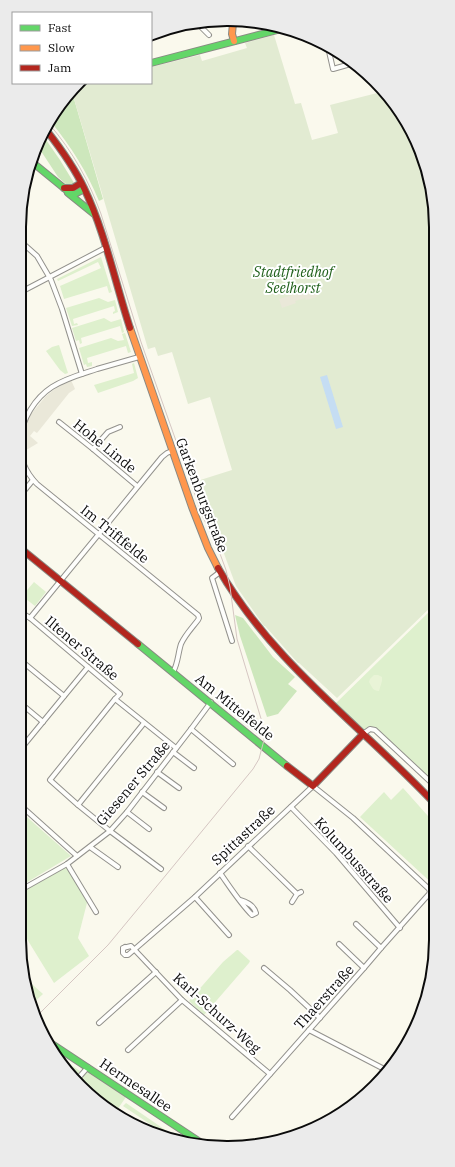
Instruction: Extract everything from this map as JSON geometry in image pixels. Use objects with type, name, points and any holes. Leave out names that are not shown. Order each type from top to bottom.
[{"type":"main road","points":[[233,26],[232,34],[234,41]]},
{"type":"main road","points":[[152,63],[272,31]]},
{"type":"main road","name":"Garkenburgstraße","points":[[49,134],[66,157],[83,186],[94,214],[138,357],[193,511],[206,544],[220,572],[250,617],[268,639],[308,682],[429,798]]},
{"type":"main road","points":[[36,165],[72,194],[83,186]]},
{"type":"main road","points":[[64,188],[69,195],[94,214]]},
{"type":"main road","name":"Am Mittelfelde","points":[[26,553],[313,786]]},
{"type":"main road","name":"Spittastraße","points":[[313,786],[363,734]]},
{"type":"main road","name":"Hermesallee","points":[[58,1048],[194,1138]]},
{"type":"street","points":[[202,28],[209,35]]},
{"type":"street","points":[[330,54],[333,69],[346,65]]},
{"type":"street","points":[[26,247],[36,256],[50,276],[82,374]]},
{"type":"street","points":[[26,289],[105,248]]},
{"type":"street","name":"Im Triftfelde","points":[[26,418],[44,393],[51,387],[82,374],[138,357]]},
{"type":"street","name":"Hohe Linde","points":[[59,422],[137,486]]},
{"type":"street","points":[[93,449],[108,432],[120,427]]},
{"type":"street","points":[[30,618],[137,486],[162,457],[172,451]]},
{"type":"street","name":"Im Triftfelde","points":[[26,471],[32,480],[198,615],[198,620],[184,638],[176,668],[173,672]]},
{"type":"street","points":[[26,488],[32,480]]},
{"type":"street","points":[[220,572],[212,578],[232,641]]},
{"type":"street","name":"Iltener Straße","points":[[26,615],[120,694],[115,699],[144,722],[194,768]]},
{"type":"street","points":[[26,665],[64,696]]},
{"type":"street","points":[[26,743],[88,667]]},
{"type":"street","points":[[115,699],[50,780],[110,831],[161,869]]},
{"type":"street","name":"Giesener Straße","points":[[26,887],[67,864],[110,831],[127,812],[211,702]]},
{"type":"street","points":[[26,708],[43,722]]},
{"type":"street","points":[[78,805],[144,722]]},
{"type":"street","points":[[191,729],[233,764]]},
{"type":"street","points":[[363,734],[370,729],[375,730],[429,780]]},
{"type":"street","points":[[157,772],[179,788]]},
{"type":"street","name":"Spittastraße","points":[[134,949],[195,896],[313,786]]},
{"type":"street","name":"Am Mittelfelde","points":[[313,786],[353,818],[429,889]]},
{"type":"street","points":[[142,792],[164,808]]},
{"type":"street","name":"Kolumbusstraße","points":[[292,807],[336,853],[400,928]]},
{"type":"street","points":[[26,810],[77,856]]},
{"type":"street","points":[[127,812],[149,829]]},
{"type":"street","points":[[248,846],[299,893],[292,902]]},
{"type":"street","points":[[90,847],[118,867]]},
{"type":"street","points":[[67,864],[96,912]]},
{"type":"street","points":[[220,873],[240,900]]},
{"type":"street","name":"Thaerstraße","points":[[232,1117],[429,894]]},
{"type":"street","points":[[195,896],[229,935]]},
{"type":"street","points":[[356,924],[381,948]]},
{"type":"street","points":[[339,944],[364,968]]},
{"type":"street","points":[[131,946],[134,949],[128,955],[125,955],[122,951],[124,947],[131,946]]},
{"type":"street","name":"Karl-Schurz-Weg","points":[[134,949],[182,1000],[270,1074]]},
{"type":"street","points":[[264,968],[320,1018]]},
{"type":"street","points":[[99,1023],[156,972]]},
{"type":"street","points":[[128,1050],[182,1000]]},
{"type":"street","points":[[309,1030],[382,1068]]},
{"type":"street","points":[[80,1077],[88,1067]]},
{"type":"green space","name":"Stadtfriedhof Seelhorst","points":[[274,35],[295,104],[301,103],[312,140],[338,133],[330,105],[377,93],[395,116],[414,150],[422,175],[429,214],[429,609],[337,698],[298,663],[264,626],[236,586],[194,482],[232,470],[210,397],[188,404],[172,352],[158,356],[155,347],[148,349],[74,98],[86,84],[152,84],[152,67],[200,55],[202,61],[247,48],[245,43]]},
{"type":"green space","points":[[74,98],[103,199],[99,201],[89,179],[66,141],[54,126]]},
{"type":"green space","points":[[46,140],[74,183],[73,185],[68,186],[58,177],[41,151]]},
{"type":"green space","points":[[101,257],[112,292],[109,293],[107,286],[64,299],[60,286],[101,268],[98,262],[58,281],[57,279]]},
{"type":"green space","points":[[99,298],[108,302],[115,300],[118,312],[113,314],[115,311],[114,306],[73,319],[74,324],[77,323],[78,325],[72,326],[66,308]]},
{"type":"green space","points":[[104,318],[111,322],[121,319],[124,332],[122,333],[120,326],[81,338],[82,343],[80,344],[79,340],[76,341],[72,328]]},
{"type":"green space","points":[[125,333],[131,352],[128,353],[126,346],[87,358],[88,363],[92,362],[92,366],[87,367],[86,364],[84,365],[79,348],[111,338],[118,341],[124,340],[122,334]]},
{"type":"green space","points":[[59,345],[68,373],[65,374],[60,370],[46,351]]},
{"type":"green space","points":[[134,363],[138,378],[98,393],[94,385],[134,373],[132,364]]},
{"type":"green space","points":[[34,582],[46,592],[35,606],[26,599],[26,591]]},
{"type":"green space","points":[[429,612],[429,781],[372,729],[363,734],[333,706]]},
{"type":"green space","points":[[235,615],[243,618],[273,657],[295,677],[288,684],[297,691],[278,714],[267,717],[240,636]]},
{"type":"green space","points":[[374,675],[382,677],[379,691],[374,689],[369,682]]},
{"type":"green space","points":[[403,788],[429,817],[429,881],[360,817],[384,792],[391,800]]},
{"type":"green space","points":[[26,816],[71,856],[26,883]]},
{"type":"green space","points":[[67,864],[88,899],[78,938],[89,956],[54,983],[26,937],[26,887]]},
{"type":"green space","points":[[237,950],[250,961],[249,963],[204,1015],[189,1001],[223,962]]},
{"type":"green space","points":[[31,983],[43,994],[36,1001]]},
{"type":"green space","points":[[70,1065],[83,1073],[88,1067],[128,1094],[118,1108],[85,1082]]},
{"type":"green space","points":[[126,1103],[168,1132],[156,1128],[123,1106]]},
{"type":"shaded area","points":[[314,289],[317,297],[295,301],[296,303],[282,308],[279,299]]},
{"type":"shaded area","points":[[71,380],[75,389],[69,393],[37,433],[34,431],[30,436],[38,443],[26,450],[26,423],[31,414],[46,396]]},
{"type":"shaded area","points":[[254,716],[258,719],[261,737],[243,723],[247,718]]},
{"type":"water","points":[[327,375],[343,427],[336,429],[320,377]]},
{"type":"tram line","points":[[40,1013],[108,945],[253,769],[259,759],[264,740],[262,722],[237,639],[230,587],[226,570],[203,517],[141,342],[101,214],[86,178],[73,156],[52,128]]},
{"type":"traffic: fast","points":[[152,63],[272,31]]},
{"type":"traffic: fast","points":[[36,165],[70,193],[75,194],[84,189]]},
{"type":"traffic: fast","points":[[68,193],[94,214]]},
{"type":"traffic: fast","points":[[138,644],[287,766]]},
{"type":"traffic: fast","points":[[58,1048],[194,1138]]},
{"type":"traffic: slow","points":[[233,26],[232,34],[234,41]]},
{"type":"traffic: slow","points":[[130,328],[192,507],[208,548],[218,568]]},
{"type":"traffic: jam","points":[[49,134],[72,165],[91,205],[104,240],[130,328]]},
{"type":"traffic: jam","points":[[64,188],[73,188],[81,183]]},
{"type":"traffic: jam","points":[[26,553],[138,644]]},
{"type":"traffic: jam","points":[[218,568],[240,603],[292,664],[429,798]]},
{"type":"traffic: jam","points":[[287,766],[313,786],[363,734]]}]
